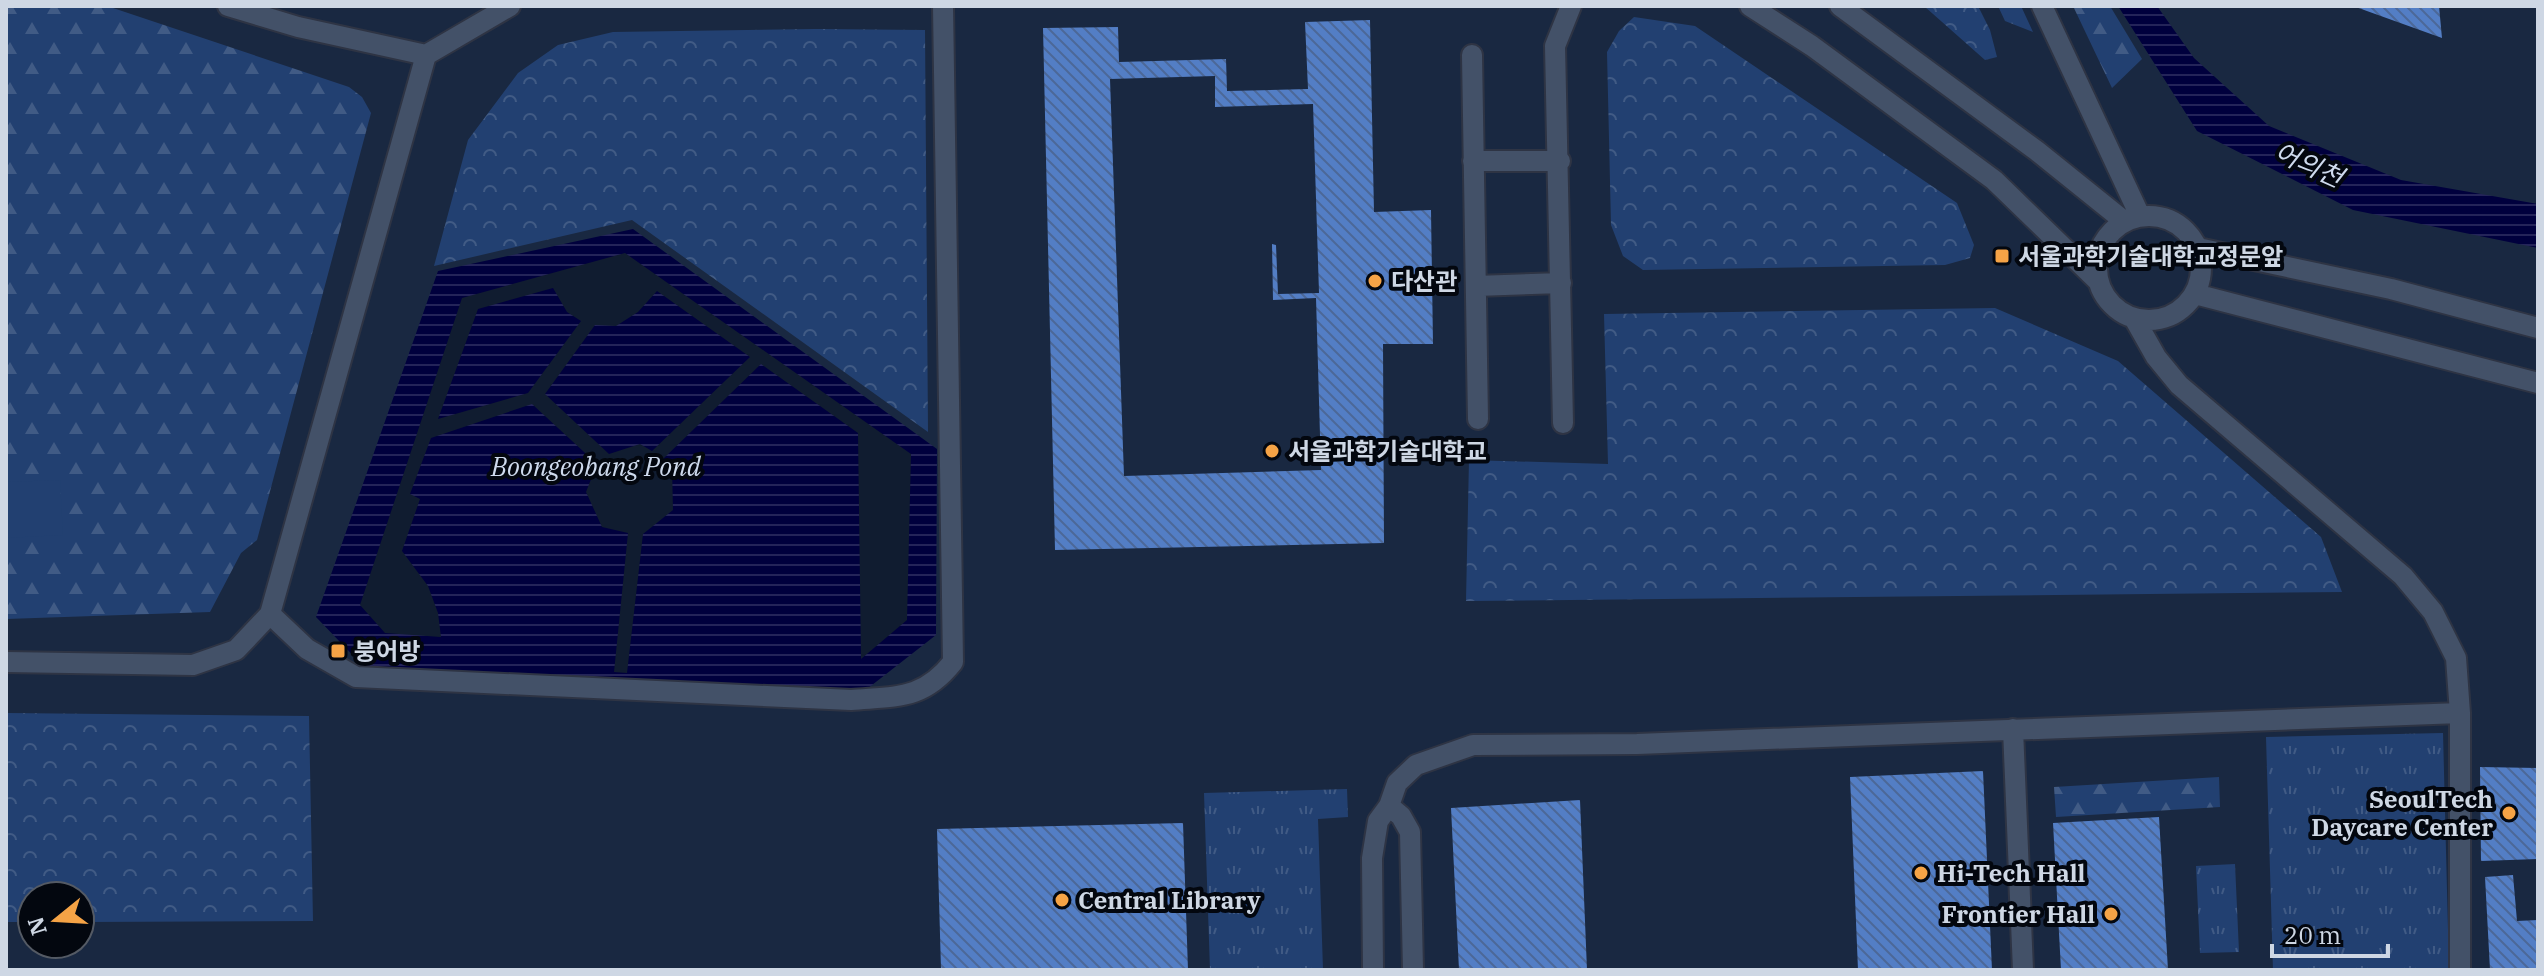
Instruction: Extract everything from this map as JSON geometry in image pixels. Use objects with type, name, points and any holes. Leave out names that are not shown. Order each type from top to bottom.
[{"type":"lane","points":[[228,6],[298,27],[426,55],[510,6]]},
{"type":"lane","points":[[270,614],[307,649],[356,677],[851,700],[910,696],[937,682],[953,662],[943,6]]},
{"type":"lane","points":[[1563,423],[1560,161],[1555,46],[1571,6]]},
{"type":"lane","points":[[1750,6],[1812,46],[1994,180],[2099,282],[2106,298],[2118,310],[2134,318],[2169,317],[2195,294],[2201,279],[2198,248],[2175,222],[2158,216],[2132,218],[2101,247],[2099,282]]},
{"type":"lane","points":[[1840,6],[2132,218]]},
{"type":"lane","points":[[2042,6],[2132,218]]},
{"type":"lane","points":[[6,662],[193,665],[236,650],[270,614],[426,55]]},
{"type":"lane","points":[[1472,55],[1478,419]]},
{"type":"lane","points":[[1473,161],[1560,161]]},
{"type":"lane","points":[[2198,248],[2391,289],[2538,328]]},
{"type":"lane","points":[[1476,286],[1561,283]]},
{"type":"lane","points":[[2195,294],[2538,383]]},
{"type":"lane","points":[[2134,318],[2156,357],[2179,385],[2371,547],[2423,600],[2456,658],[2460,713],[2460,970]]},
{"type":"lane","points":[[1373,970],[1374,837],[1378,821],[1389,806],[1397,783],[1416,765],[1473,745],[1637,744],[2460,713]]},
{"type":"lane","points":[[2013,729],[2023,970]]},
{"type":"lane","points":[[1389,806],[1401,816],[1410,832],[1413,970]]},
{"type":"shaded area","name":"서울과학기술대학교","points":[[6,6],[2538,6],[2538,970],[6,970]]},
{"type":"green space","points":[[6,6],[107,6],[349,87],[362,97],[371,113],[257,540],[241,553],[210,612],[6,619]]},
{"type":"green space","points":[[1924,6],[1978,6],[1990,30],[1997,57],[1985,60]]},
{"type":"green space","points":[[1998,6],[2021,6],[2033,32],[2005,21]]},
{"type":"green space","points":[[2073,6],[2110,6],[2142,59],[2112,88]]},
{"type":"green space","points":[[1634,17],[1695,26],[1957,203],[1974,245],[1970,258],[1945,265],[1643,270],[1623,256],[1611,225],[1607,52],[1619,31]]},
{"type":"green space","points":[[925,30],[928,432],[632,220],[434,266],[468,140],[518,73],[558,45],[613,32]]},
{"type":"green space","points":[[1995,308],[2118,361],[2321,537],[2342,592],[1466,601],[1469,460],[1608,464],[1604,314]]},
{"type":"green space","points":[[60,480],[63,535],[6,538],[6,482]]},
{"type":"green space","points":[[6,713],[309,716],[313,921],[96,922],[96,880],[16,880],[16,922],[6,922]]},
{"type":"green space","points":[[2443,733],[2449,970],[2273,970],[2266,737]]},
{"type":"green space","points":[[2219,777],[2220,807],[2056,817],[2054,787]]},
{"type":"green space","points":[[1347,789],[1348,817],[1318,819],[1323,970],[1210,970],[1204,793]]},
{"type":"green space","points":[[2235,864],[2239,952],[2200,953],[2196,866]]},
{"type":"water","name":"어의천","points":[[2118,6],[2157,6],[2194,58],[2269,126],[2401,180],[2538,204],[2538,248],[2353,210],[2197,131]]},
{"type":"water","name":"Boongeobang Pond","points":[[633,229],[937,449],[936,635],[858,696],[366,669],[316,617],[438,271]]},
{"type":"pier","points":[[625,253],[911,454],[907,620],[861,659],[858,433],[761,364],[663,459],[672,466],[673,510],[643,534],[627,673],[614,672],[628,533],[602,527],[586,492],[597,464],[532,404],[431,438],[410,494],[420,499],[402,551],[428,586],[438,613],[441,637],[385,633],[360,605],[462,298]],"holes":[[[553,288],[567,312],[581,321],[528,393],[438,419],[478,309]],[[657,291],[750,357],[652,451],[640,444],[609,454],[545,394],[595,325],[616,326],[638,312]]]},
{"type":"building","points":[[2353,6],[2439,6],[2442,38]]},
{"type":"building","name":"다산관","points":[[1370,20],[1374,212],[1431,210],[1433,344],[1383,344],[1384,543],[1055,550],[1043,28],[1118,27],[1119,62],[1226,59],[1227,91],[1308,89],[1305,22]],"holes":[[[1215,76],[1215,107],[1313,104],[1319,293],[1278,294],[1276,245],[1272,244],[1273,300],[1316,298],[1321,470],[1124,476],[1110,79]]]},
{"type":"building","name":"SeoulTech Daycare Center","points":[[2480,767],[2538,768],[2538,859],[2481,861]]},
{"type":"building","name":"Hi-Tech Hall","points":[[1983,771],[1992,970],[1858,970],[1850,777]]},
{"type":"building","points":[[1580,800],[1587,970],[1459,970],[1451,808]]},
{"type":"building","name":"Frontier Hall","points":[[2159,817],[2168,970],[2061,970],[2053,823]]},
{"type":"building","name":"Central Library","points":[[1183,823],[1188,970],[941,970],[937,829]]},
{"type":"building","points":[[2513,875],[2517,921],[2538,920],[2538,970],[2490,970],[2485,877]]},
{"type":"place","name":"서울과학기술대학교정문앞","points":[[2002,256]]},
{"type":"place","name":"다산관","points":[[1375,281]]},
{"type":"place","name":"서울과학기술대학교","points":[[1272,451]]},
{"type":"place","name":"붕어방","points":[[338,651]]},
{"type":"place","name":"SeoulTech Daycare Center","points":[[2509,813]]},
{"type":"place","name":"Hi-Tech Hall","points":[[1921,873]]},
{"type":"place","name":"Central Library","points":[[1062,900]]},
{"type":"place","name":"Frontier Hall","points":[[2111,914]]}]
